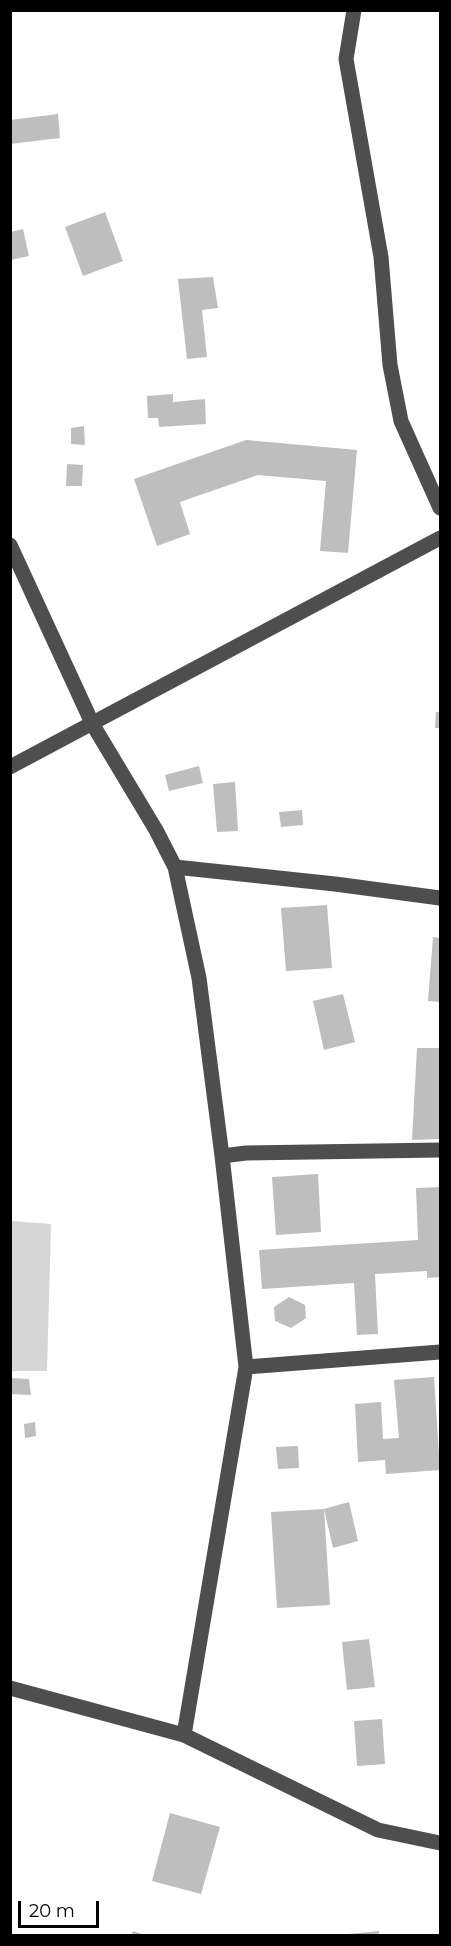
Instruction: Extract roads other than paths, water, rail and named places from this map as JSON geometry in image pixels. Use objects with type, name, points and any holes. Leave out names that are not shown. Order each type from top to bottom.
[{"type":"street","points":[[354,10],[346,59],[381,257],[390,365],[401,421],[441,508]]},
{"type":"street","points":[[10,767],[93,725],[441,538]]},
{"type":"street","points":[[10,545],[93,725],[156,830],[175,867],[199,978],[246,1367],[184,1735]]},
{"type":"street","points":[[175,867],[441,898]]},
{"type":"street","points":[[222,1156],[246,1153],[441,1150]]},
{"type":"street","points":[[246,1367],[441,1352]]},
{"type":"street","points":[[10,1688],[184,1735],[378,1830],[441,1843]]}]
